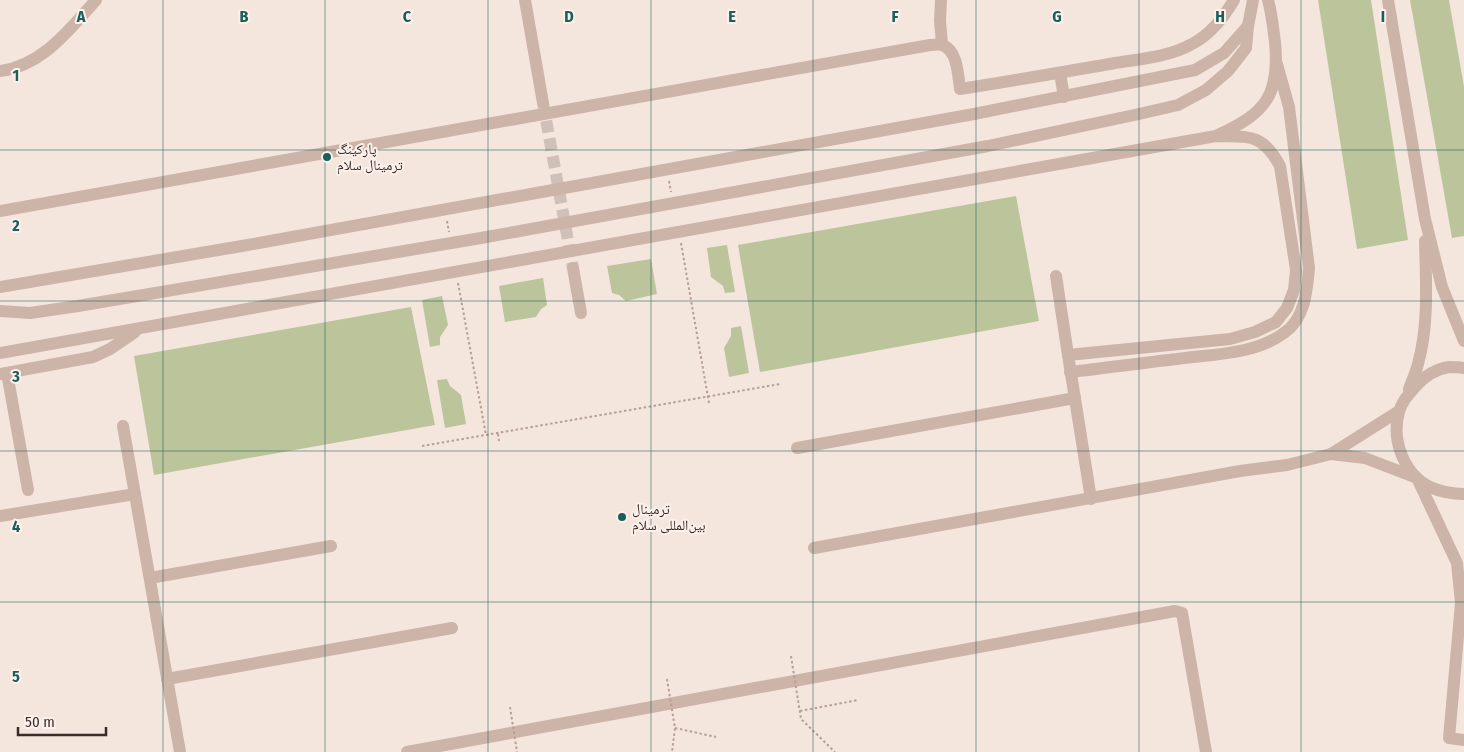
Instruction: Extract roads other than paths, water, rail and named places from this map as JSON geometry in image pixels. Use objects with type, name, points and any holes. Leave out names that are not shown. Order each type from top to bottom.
[{"type":"street","points":[[0,71],[32,60],[54,45],[96,0]]},
{"type":"street","points":[[525,0],[543,103]]},
{"type":"street","points":[[941,0],[942,44]]},
{"type":"street","points":[[3,210],[930,45],[942,44],[950,49],[955,60],[960,89],[1060,73],[1170,53],[1192,44],[1211,30],[1224,16],[1234,0]]},
{"type":"street","points":[[0,311],[30,313],[78,306],[451,243],[988,146],[1178,105],[1206,90],[1228,71],[1246,48],[1253,0]]},
{"type":"street","points":[[1070,372],[1234,352],[1261,345],[1285,333],[1300,315],[1307,293],[1309,268],[1289,107],[1277,64],[1271,10],[1268,0]]},
{"type":"street","points":[[1388,0],[1425,219],[1442,287],[1464,341]]},
{"type":"street","points":[[0,288],[1064,97],[1195,70],[1224,53],[1248,26]]},
{"type":"street","points":[[1216,136],[1251,117],[1264,104],[1274,88],[1277,64]]},
{"type":"street","points":[[1060,73],[1064,97]]},
{"type":"street","points":[[0,353],[1216,136],[1247,137],[1264,143],[1274,154],[1280,166],[1296,270],[1294,290],[1287,308],[1276,322],[1255,332],[1230,339],[1068,355]]},
{"type":"street","points":[[1425,219],[1426,292],[1423,336],[1418,364],[1399,412],[1396,432],[1399,450],[1407,466],[1418,478],[1430,487],[1449,494],[1464,494]]},
{"type":"street","points":[[573,268],[581,312]]},
{"type":"street","points":[[1056,276],[1091,499]]},
{"type":"street","points":[[28,490],[4,374],[93,357],[110,349],[141,328]]},
{"type":"street","points":[[1406,396],[1422,380],[1436,372],[1449,367],[1464,368]]},
{"type":"street","points":[[796,448],[1074,398]]},
{"type":"street","points":[[814,548],[1240,471],[1288,465],[1331,454],[1399,412]]},
{"type":"street","points":[[123,426],[180,752]]},
{"type":"street","points":[[1331,454],[1366,458],[1418,478],[1457,564],[1461,603],[1449,738],[1464,740]]},
{"type":"street","points":[[0,516],[135,494]]},
{"type":"street","points":[[150,578],[331,546]]},
{"type":"street","points":[[407,752],[1165,611],[1175,611],[1182,613],[1206,752]]},
{"type":"street","points":[[168,679],[452,628]]},
{"type":"tunnel","points":[[543,103],[573,268]]},
{"type":"place","name":"پارکینگ ترمینال سلام","points":[[327,157]]},
{"type":"place","name":"ترمینال بین‌المللی سلام","points":[[622,517]]}]
